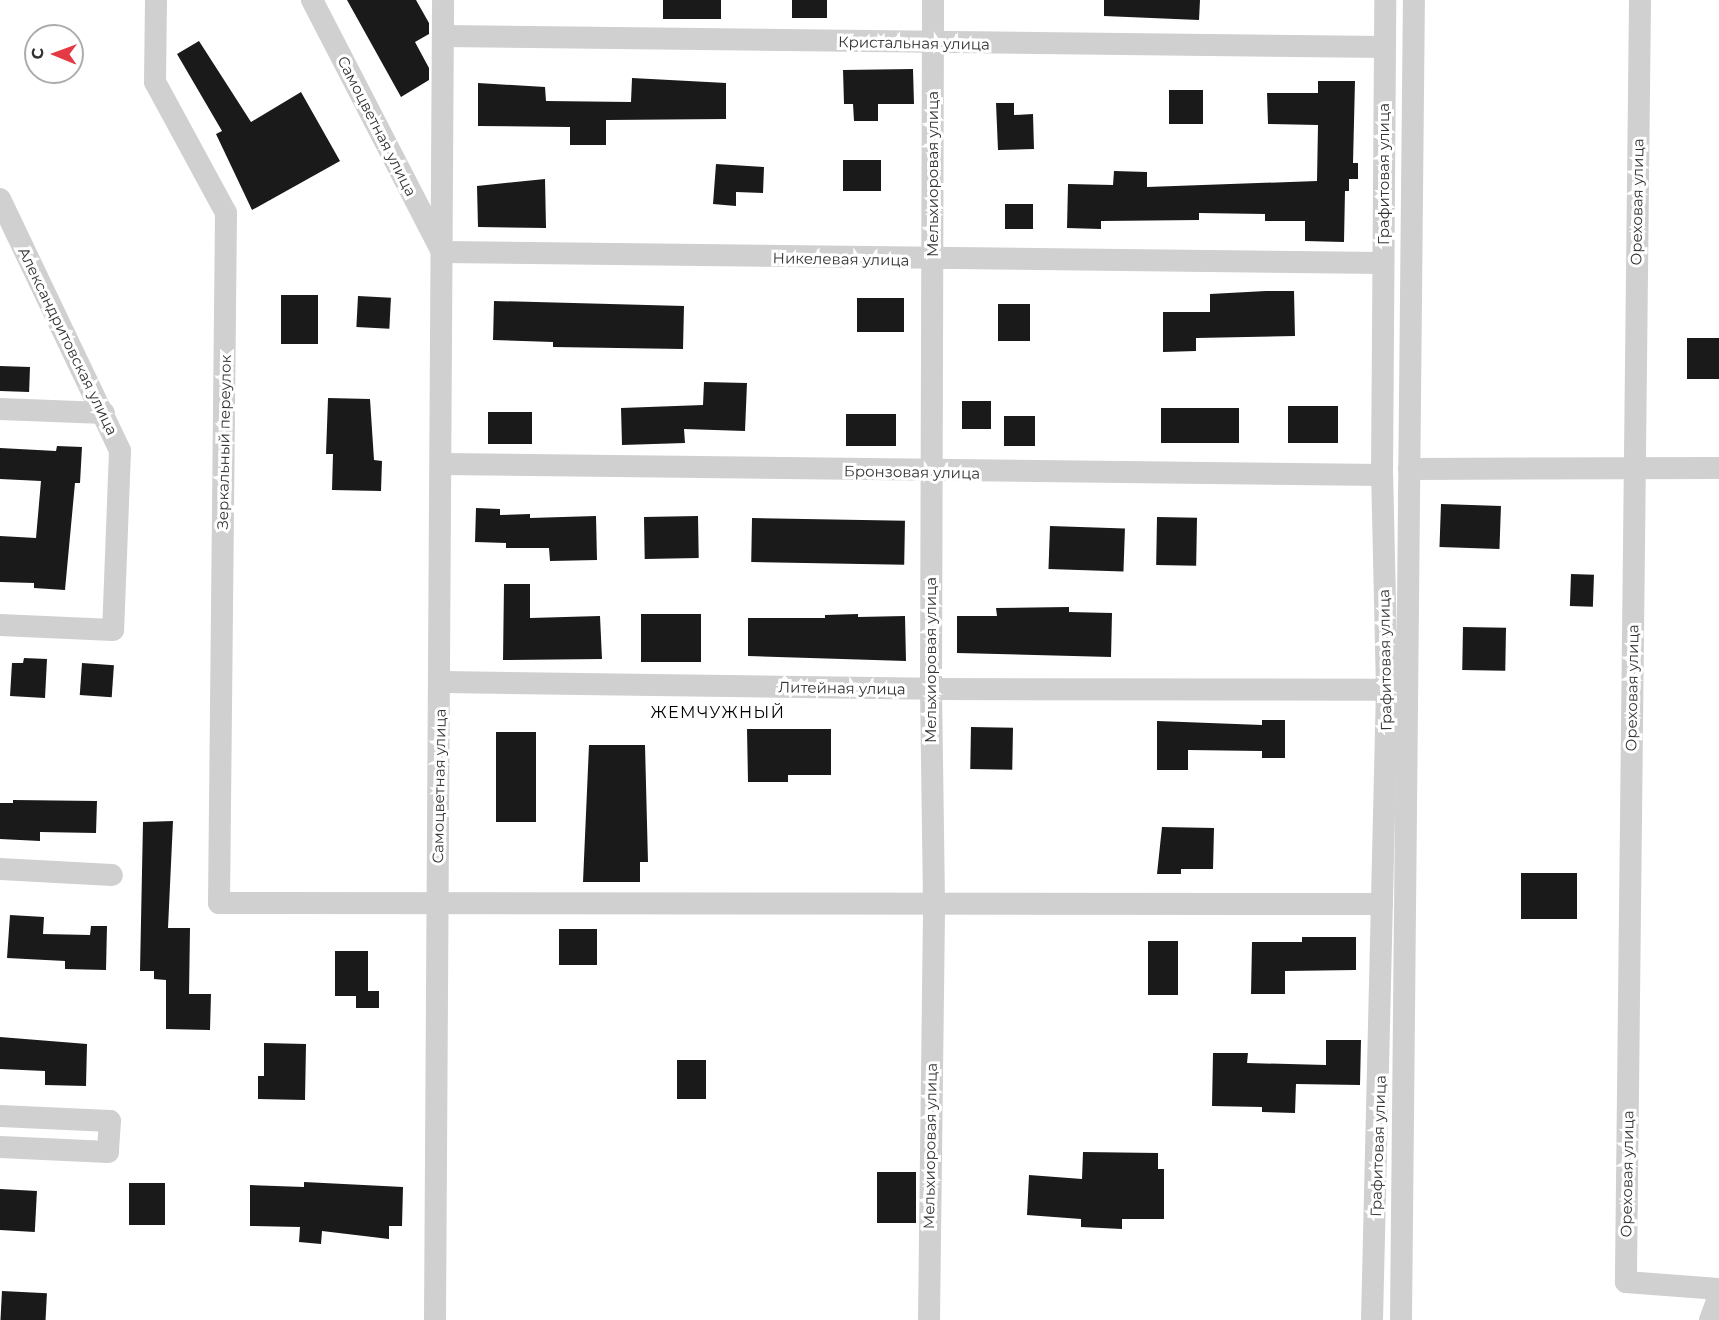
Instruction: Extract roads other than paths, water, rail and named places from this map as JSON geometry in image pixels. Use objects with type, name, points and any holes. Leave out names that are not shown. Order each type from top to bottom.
[{"type":"street","name":"Зеркальный переулок","points":[[156,0],[155,82],[226,213],[219,903],[436,904]]},
{"type":"street","name":"Самоцветная улица","points":[[312,0],[442,252]]},
{"type":"street","name":"Самоцветная улица","points":[[435,1320],[436,904],[442,682],[443,0]]},
{"type":"street","name":"Мельхиоровая улица","points":[[929,1320],[934,903],[931,689],[933,0]]},
{"type":"street","name":"Графитовая улица","points":[[1372,1320],[1387,690],[1382,475],[1385,0]]},
{"type":"street","points":[[1401,1320],[1414,0]]},
{"type":"street","name":"Ореховая улица","points":[[1640,0],[1626,1282],[1717,1303]]},
{"type":"street","name":"Кристальная улица","points":[[442,36],[1385,47]]},
{"type":"street","name":"Александритовская улица","points":[[0,199],[104,413],[120,451],[113,630],[0,626]]},
{"type":"street","name":"Никелевая улица","points":[[442,252],[933,260],[1383,263]]},
{"type":"street","points":[[0,409],[104,413]]},
{"type":"street","name":"Бронзовая улица","points":[[442,464],[932,473],[1382,475]]},
{"type":"street","points":[[1409,469],[1634,466],[1719,468]]},
{"type":"street","name":"Литейная улица","points":[[442,682],[931,689],[1387,690]]},
{"type":"street","points":[[0,869],[112,875]]},
{"type":"street","points":[[436,904],[1382,904]]},
{"type":"street","points":[[0,1116],[110,1121],[108,1152],[0,1147]]},
{"type":"district","name":"ЖЕМЧУЖНЫЙ","points":[[718,713]]}]
